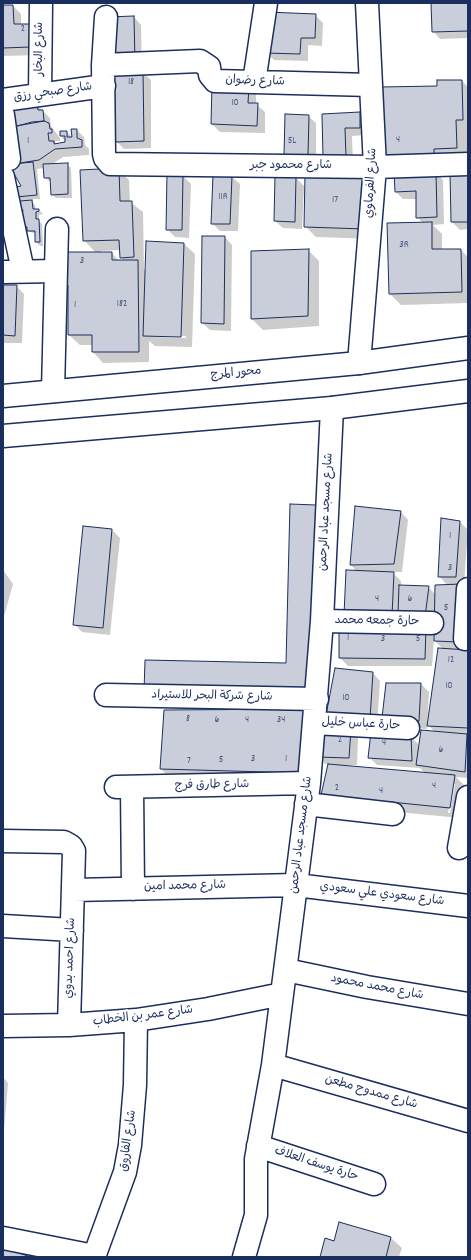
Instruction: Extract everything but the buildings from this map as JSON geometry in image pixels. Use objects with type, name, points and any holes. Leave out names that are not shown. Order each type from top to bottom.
[{"type":"street","name":"شارع البخار","points":[[40,95],[41,3]]},
{"type":"street","points":[[254,82],[266,3]]},
{"type":"street","name":"شارع الفرماوي","points":[[359,363],[375,167],[367,3]]},
{"type":"street","points":[[103,75],[106,17]]},
{"type":"street","name":"شارع رضوان","points":[[103,75],[200,61],[210,67],[210,75],[215,81],[371,85]]},
{"type":"street","name":"شارع صبحي رزق","points":[[3,100],[40,95],[103,75]]},
{"type":"street","name":"شارع محمود جبر","points":[[103,75],[104,154],[107,162],[113,165],[375,167],[468,164]]},
{"type":"street","points":[[3,115],[13,272],[56,271]]},
{"type":"street","points":[[53,391],[57,229]]},
{"type":"street","name":"محور المرج","points":[[3,396],[359,363],[468,348]]},
{"type":"street","points":[[3,436],[332,408],[468,391]]},
{"type":"street","name":"شارع مسجد عباد الرحمن","points":[[244,1257],[256,1215],[256,1159],[273,1065],[286,970],[317,699],[332,408]]},
{"type":"street","points":[[465,639],[468,617],[468,589]]},
{"type":"street","name":"حارة جمعه محمد","points":[[322,621],[432,624]]},
{"type":"street","name":"شارع شركة البحر للاستيراد","points":[[106,695],[317,699]]},
{"type":"street","name":"حارة عباس خليل","points":[[314,723],[408,728]]},
{"type":"street","name":"شارع طارق فرج","points":[[132,889],[124,787],[307,793],[393,814]]},
{"type":"street","points":[[459,848],[468,797]]},
{"type":"street","name":"شارع احمد بدوي","points":[[3,841],[68,843],[74,851],[69,1025]]},
{"type":"street","name":"شارع محمد امين","points":[[74,890],[296,884]]},
{"type":"street","name":"شارع سعودي علي سعودي","points":[[296,884],[468,906]]},
{"type":"street","points":[[3,926],[72,930]]},
{"type":"street","name":"شارع محمد محمود","points":[[286,970],[367,987],[468,1004]]},
{"type":"street","name":"شارع عمر بن الخطاب","points":[[3,1026],[69,1025],[136,1020],[208,1009],[282,994]]},
{"type":"street","name":"شارع الفاروق","points":[[94,1256],[125,1172],[130,1145],[136,1085],[136,1020]]},
{"type":"street","name":"شارع ممدوح مطعن","points":[[273,1065],[468,1121]]},
{"type":"street","name":"حارة يوسف العلاف","points":[[258,1146],[374,1184]]},
{"type":"street","points":[[3,1238],[94,1256]]}]
